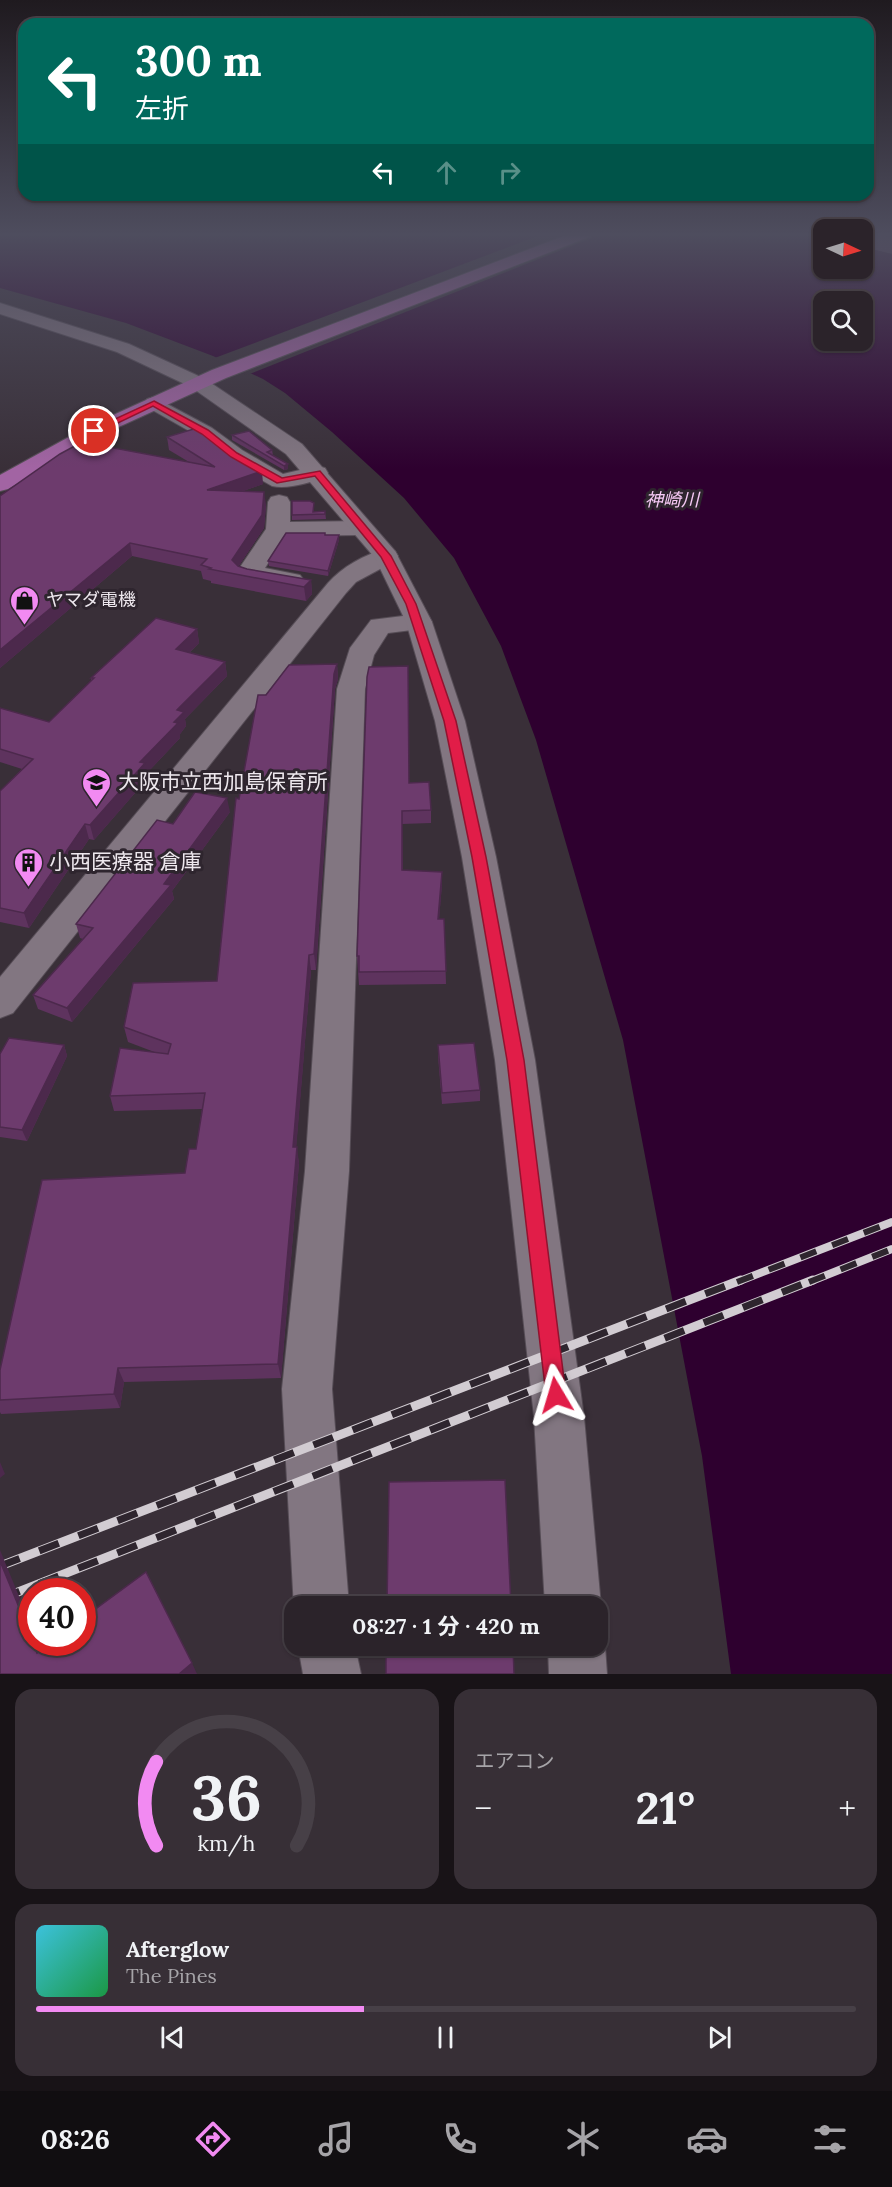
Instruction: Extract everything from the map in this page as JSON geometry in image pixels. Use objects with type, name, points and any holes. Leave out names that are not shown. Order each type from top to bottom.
[{"type":"main road","points":[[0,467],[95,418],[363,312]]},
{"type":"main road","points":[[0,484],[94,431],[154,403],[195,379],[374,312]]},
{"type":"street","points":[[13,312],[123,348],[195,379],[294,449],[386,556],[419,622],[450,721],[479,857],[516,1060],[559,1417],[572,1596]]},
{"type":"street","points":[[154,403],[205,432],[234,455],[280,481],[317,473]]},
{"type":"street","points":[[254,513],[362,528]]},
{"type":"street","points":[[279,515],[249,573],[337,588]]},
{"type":"street","points":[[0,1003],[337,588],[347,577],[386,556]]},
{"type":"street","points":[[320,1596],[307,1389],[327,1171],[351,689],[361,651],[367,640],[380,626],[419,622]]},
{"type":"street","points":[[329,1656],[332,1674]]},
{"type":"street","points":[[577,1656],[578,1674]]},
{"type":"water","name":"神崎川","points":[[87,312],[813,312],[813,351],[873,351],[873,312],[892,312],[892,1674],[731,1674],[702,1456],[623,1040],[536,740],[501,646],[454,558],[404,498],[332,432],[285,393],[263,379],[213,356],[126,323]]},
{"type":"pier","points":[[336,312],[405,312],[247,375],[212,359]]},
{"type":"building","points":[[197,428],[223,449],[262,471],[207,490],[264,492],[262,515],[232,560],[238,566],[247,569],[311,580],[304,587],[209,569],[211,568],[201,565],[207,559],[130,543],[0,650],[0,496],[60,454],[82,442],[215,467],[167,437]]},
{"type":"building","points":[[249,431],[272,450],[267,452],[288,464],[284,466],[232,435]]},
{"type":"building","points":[[292,501],[310,501],[314,503],[313,512],[325,511],[325,514],[292,515]]},
{"type":"building","points":[[286,533],[339,535],[328,571],[268,561]]},
{"type":"building","points":[[156,618],[197,629],[176,649],[225,662],[177,710],[184,712],[174,722],[178,723],[140,762],[145,763],[90,825],[85,824],[24,913],[0,908],[0,791],[33,759],[0,749],[0,708],[49,722],[94,678],[91,678]]},
{"type":"building","points":[[337,664],[334,674],[314,954],[309,955],[293,1147],[297,1147],[278,1364],[118,1368],[114,1394],[0,1400],[0,1370],[42,1180],[185,1173],[189,1149],[196,1149],[205,1093],[110,1096],[120,1048],[168,1054],[171,1044],[124,1027],[133,983],[217,981],[236,798],[239,799],[258,695],[266,695],[289,665]]},
{"type":"building","points":[[408,666],[409,783],[429,782],[431,810],[402,811],[402,870],[442,872],[438,919],[444,919],[446,971],[359,972],[359,956],[357,956],[367,677],[369,667]]},
{"type":"building","points":[[195,792],[227,798],[164,884],[171,885],[67,1008],[33,995],[93,928],[76,924],[157,820],[173,824]]},
{"type":"building","points":[[9,1038],[64,1045],[22,1130],[0,1127],[0,1054]]},
{"type":"building","points":[[474,1043],[480,1090],[442,1093],[438,1045]]},
{"type":"building","points":[[505,1480],[511,1596],[387,1596],[389,1482]]},
{"type":"building","points":[[0,1561],[18,1605],[18,1656],[96,1656],[96,1609],[146,1572],[192,1663],[179,1674],[0,1674]]},
{"type":"building","points":[[386,1656],[513,1656],[514,1674],[386,1674]]},
{"type":"railway","points":[[737,1282],[892,1222]]},
{"type":"railway","points":[[809,1282],[892,1249]]},
{"type":"railway","points":[[0,1566],[741,1280]]},
{"type":"railway","points":[[0,1599],[813,1280]]},
{"type":"place","name":"ヤマダ電機","points":[[25,626]]},
{"type":"place","name":"大阪市立西加島保育所","points":[[97,808]]},
{"type":"place","name":"小西医療器 倉庫","points":[[28,888]]},
{"type":"route","points":[[94,431],[154,403],[205,432],[234,455],[280,481],[317,473],[386,556],[411,604],[425,640],[450,721],[479,857],[516,1060],[556,1395]]}]
